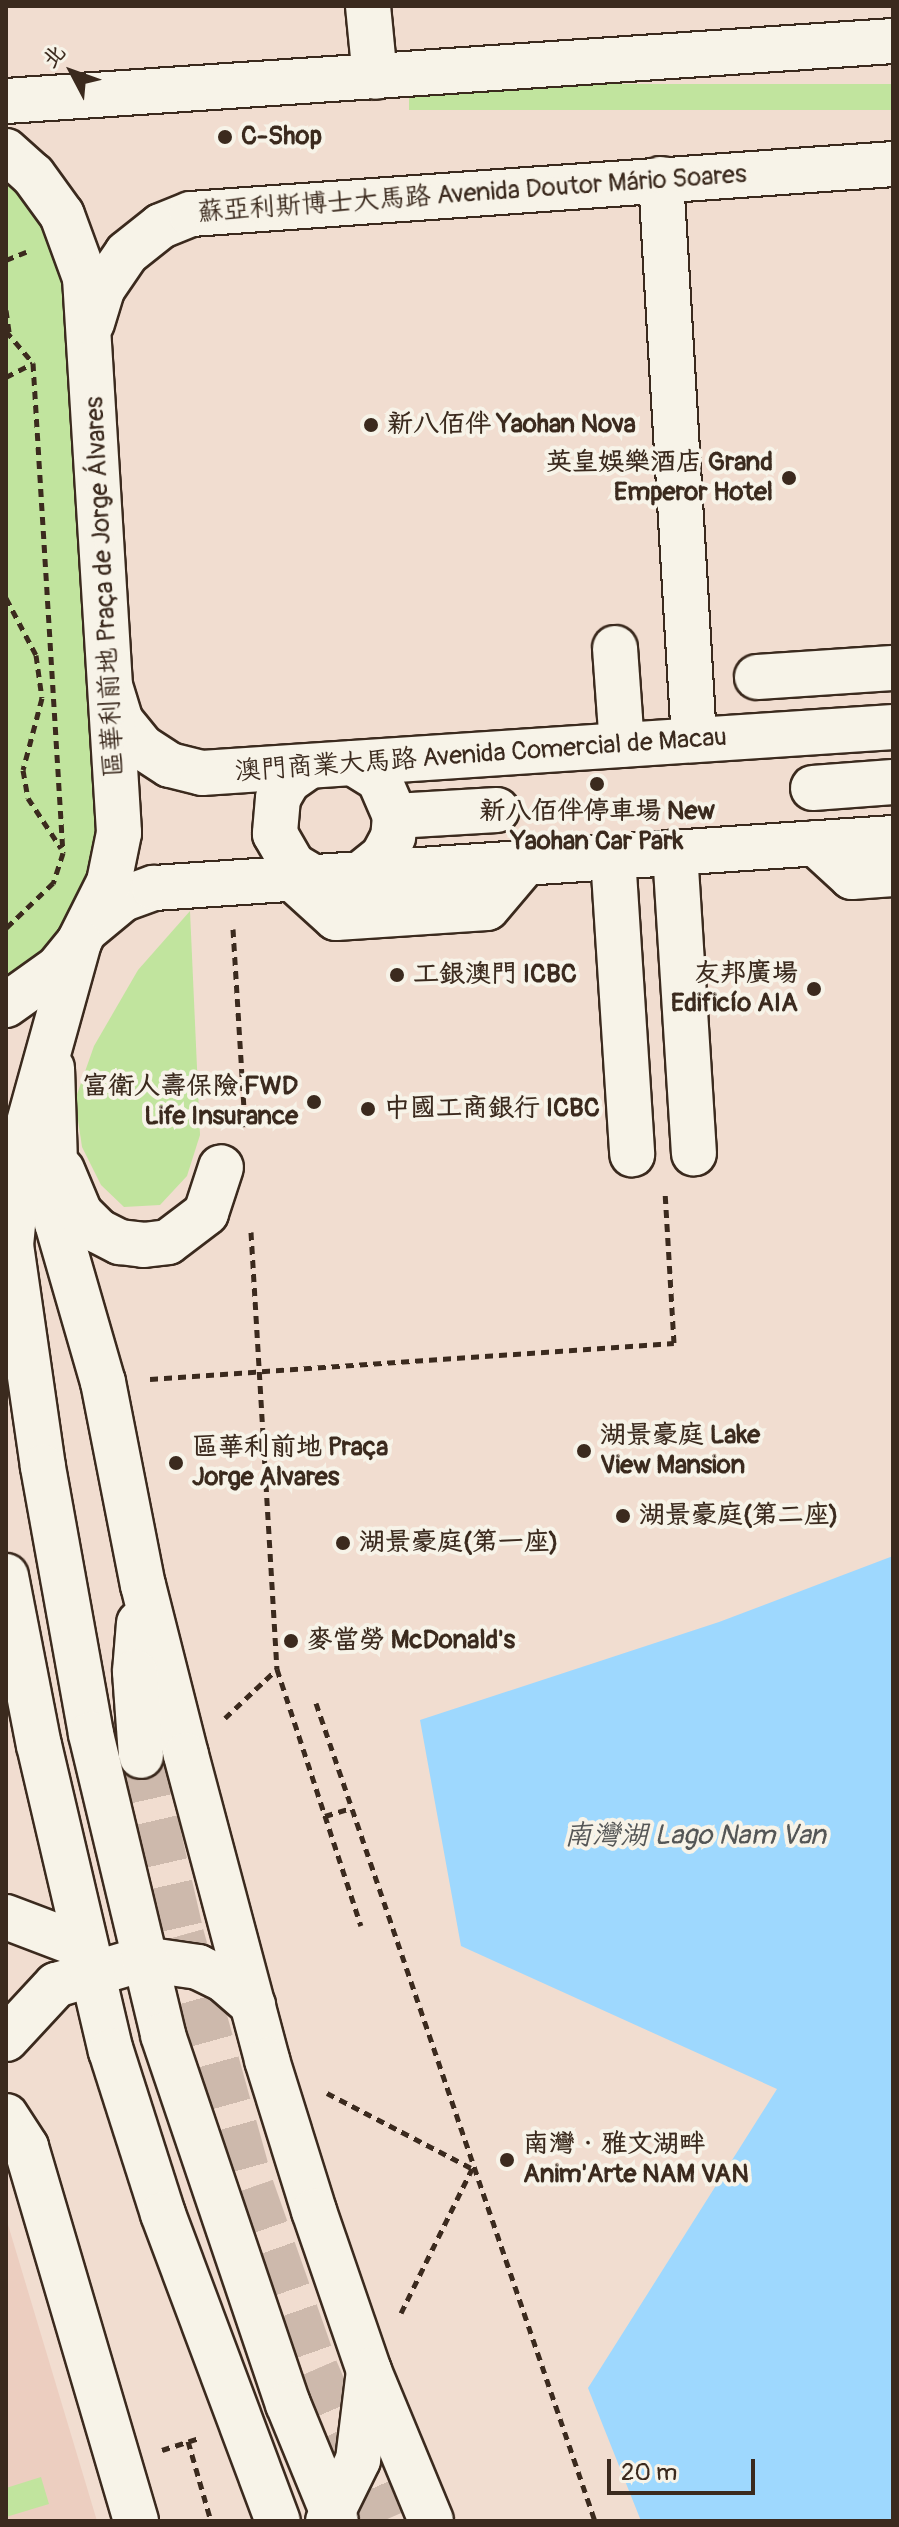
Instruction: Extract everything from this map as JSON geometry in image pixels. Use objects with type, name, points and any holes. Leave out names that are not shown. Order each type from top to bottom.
[{"type":"main road","points":[[368,6],[375,77]]},
{"type":"main road","points":[[6,101],[893,41]]},
{"type":"main road","name":"區華利前地 Praça de Jorge Álvares","points":[[6,151],[33,175],[70,230],[85,278],[111,689],[117,849],[109,882],[84,935],[58,968],[6,1005]]},
{"type":"main road","name":"蘇亞利斯博士大馬路 Avenida Doutor Mário Soares","points":[[91,357],[95,310],[114,270],[152,232],[191,214],[893,164]]},
{"type":"main road","points":[[661,179],[694,740]]},
{"type":"main road","points":[[615,648],[622,745]]},
{"type":"main road","points":[[757,677],[893,668]]},
{"type":"main road","points":[[804,733],[850,671]]},
{"type":"main road","name":"澳門商業大馬路 Avenida Comercial de Macau","points":[[111,689],[131,735],[170,765],[202,773],[893,727]]},
{"type":"main road","points":[[353,763],[379,779],[395,816],[393,837],[383,856],[361,874]]},
{"type":"main road","points":[[308,767],[288,781],[278,798],[274,824],[282,851],[336,918],[487,908],[525,863]]},
{"type":"main road","points":[[813,788],[893,782]]},
{"type":"main road","points":[[395,816],[497,810]]},
{"type":"main road","points":[[332,2518],[214,2197],[143,1959],[78,1672],[43,1467],[11,1245],[20,1155],[52,1054],[84,935],[109,907],[139,892],[231,883],[893,838]]},
{"type":"main road","points":[[815,843],[852,877],[893,874]]},
{"type":"main road","points":[[675,852],[694,1153]]},
{"type":"main road","points":[[613,857],[632,1154]]},
{"type":"main road","points":[[52,1054],[50,1138],[57,1223],[103,1382],[143,1585],[186,1755],[253,2005],[314,2211],[369,2371],[431,2521]]},
{"type":"main road","points":[[50,1138],[80,1213],[120,1242],[168,1242],[189,1230],[206,1213],[233,1151]]},
{"type":"main road","points":[[6,1432],[43,1467]]},
{"type":"main road","points":[[6,1576],[88,1959],[163,2214],[237,2424],[278,2521]]},
{"type":"main road","points":[[141,1756],[135,1672],[143,1585]]},
{"type":"main road","points":[[6,1917],[88,1959],[143,1959],[198,1967],[253,2005]]},
{"type":"main road","points":[[6,2039],[56,1985],[88,1959]]},
{"type":"main road","points":[[6,2116],[26,2147],[136,2521]]},
{"type":"main road","points":[[332,2518],[358,2460],[369,2371]]},
{"type":"path","points":[[6,310],[8,332],[33,363],[63,853],[53,883],[6,928]]},
{"type":"path","points":[[6,377],[33,363]]},
{"type":"path","points":[[6,598],[36,655],[42,698],[23,770],[28,798],[63,853]]},
{"type":"path","points":[[63,853],[117,849]]},
{"type":"path","points":[[231,883],[233,1151]]},
{"type":"path","points":[[103,1382],[674,1343],[665,1186]]},
{"type":"path","points":[[250,1214],[277,1669],[361,1926]]},
{"type":"path","points":[[186,1755],[277,1669]]},
{"type":"path","points":[[316,1703],[472,2169],[595,2521]]},
{"type":"path","points":[[325,1816],[351,1808]]},
{"type":"path","points":[[355,2108],[472,2169]]},
{"type":"path","points":[[407,2301],[472,2169]]},
{"type":"path","points":[[188,2441],[211,2521]]},
{"type":"shaded area","points":[[6,2218],[97,2521],[6,2521]]},
{"type":"green space","points":[[409,84],[893,84],[893,110],[409,110]]},
{"type":"green space","points":[[6,165],[111,332],[132,782],[128,826],[54,946],[6,975]]},
{"type":"green space","points":[[190,911],[200,1135],[187,1176],[160,1205],[124,1207],[101,1185],[82,1147],[75,1100],[94,1046],[138,970]]},
{"type":"green space","points":[[41,2477],[49,2504],[6,2517],[6,2488]]},
{"type":"water","name":"南灣湖 Lago Nam Van","points":[[893,1556],[893,2521],[641,2521],[588,2388],[777,2089],[461,1946],[420,1720],[719,1622]]},
{"type":"tunnel","points":[[141,1756],[182,1935],[252,2187],[316,2369],[382,2521]]},
{"type":"place","name":"C-Shop","points":[[225,137]]},
{"type":"place","name":"新八佰伴 Yaohan Nova","points":[[371,425]]},
{"type":"place","name":"英皇娛樂酒店 Grand Emperor Hotel","points":[[789,478]]},
{"type":"place","name":"新八佰伴停車場 New Yaohan Car Park","points":[[597,784]]},
{"type":"place","name":"工銀澳門 ICBC","points":[[397,975]]},
{"type":"place","name":"友邦廣場 Edificío AIA","points":[[814,989]]},
{"type":"place","name":"富衛人壽保險 FWD Life Insurance","points":[[314,1102]]},
{"type":"place","name":"中國工商銀行 ICBC","points":[[368,1109]]},
{"type":"place","name":"湖景豪庭 Lake View Mansion","points":[[584,1451]]},
{"type":"place","name":"區華利前地 Praça Jorge Alvares","points":[[176,1463]]},
{"type":"place","name":"湖景豪庭(第二座)","points":[[623,1516]]},
{"type":"place","name":"湖景豪庭(第一座)","points":[[343,1543]]},
{"type":"place","name":"麥當勞 McDonald's","points":[[291,1641]]},
{"type":"place","name":"南灣．雅文湖畔 Anim'Arte NAM VAN","points":[[507,2160]]}]
